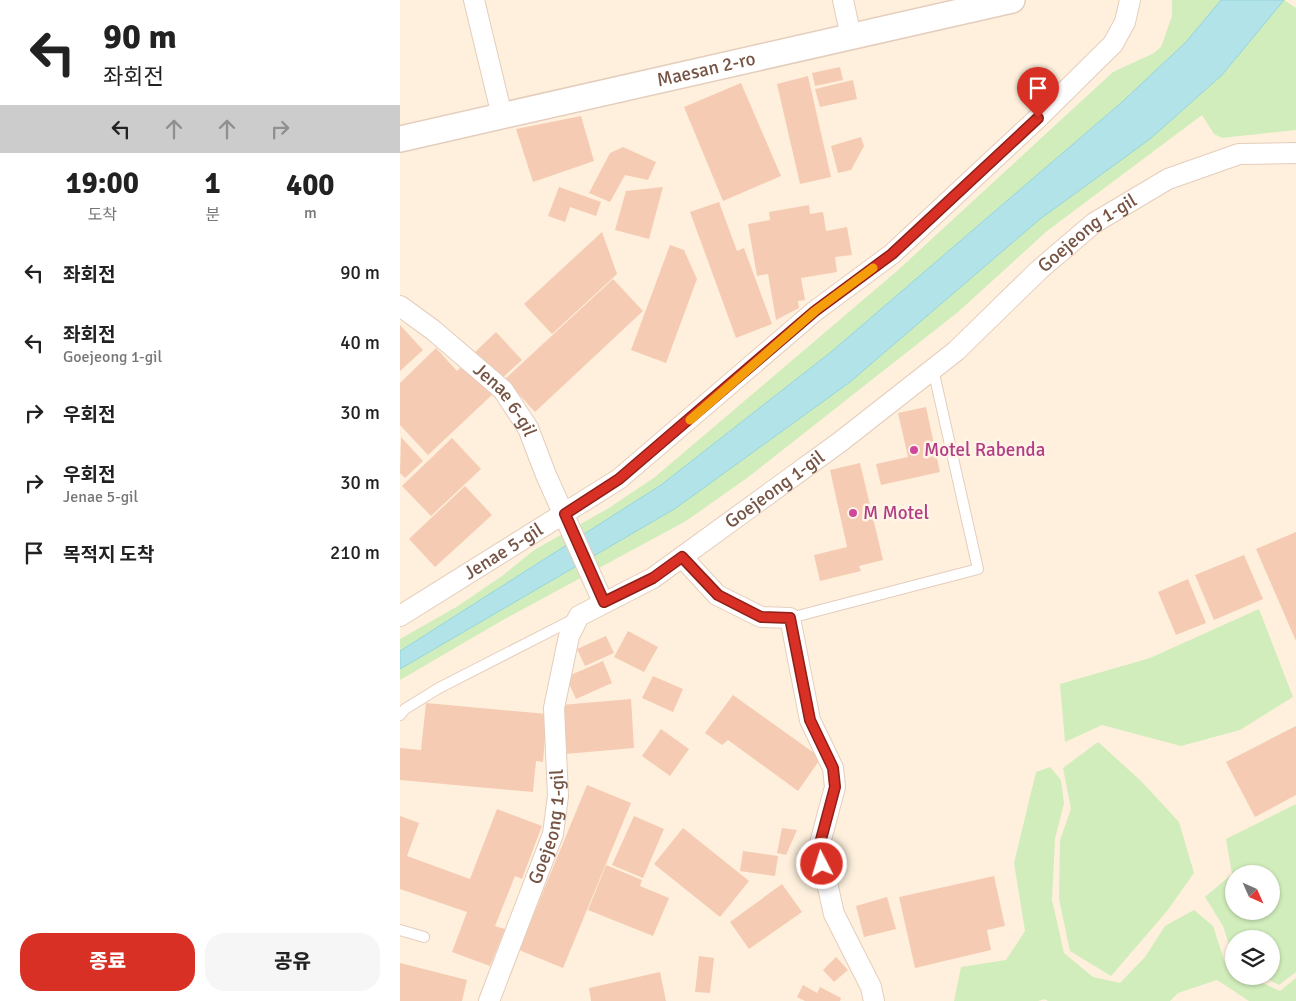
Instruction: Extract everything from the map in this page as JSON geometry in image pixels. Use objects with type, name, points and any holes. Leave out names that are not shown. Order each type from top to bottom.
[{"type":"street","points":[[474,0],[502,116]]},
{"type":"street","points":[[843,0],[851,37]]},
{"type":"street","name":"Maesan 2-ro","points":[[400,139],[1012,0]]},
{"type":"street","name":"Jenae 5-gil","points":[[400,616],[567,520],[619,479],[815,311],[892,254],[1038,118],[1113,44],[1125,22],[1130,0]]},
{"type":"street","name":"Goejeong 1-gil","points":[[489,1001],[553,834],[558,796],[554,708],[569,636],[579,616],[653,578],[840,442],[956,350],[1039,270],[1094,222],[1168,179],[1239,154],[1296,153]]},
{"type":"street","name":"Jenae 6-gil","points":[[400,306],[433,330],[503,390],[528,428],[546,475],[594,584],[604,602]]},
{"type":"street","points":[[682,557],[718,595],[761,617],[790,618],[810,720],[833,768],[835,787],[819,847],[829,895],[834,914],[871,987],[874,1001]]},
{"type":"lane","points":[[790,618],[978,570],[933,369]]},
{"type":"lane","points":[[400,715],[405,709],[439,688],[579,616]]},
{"type":"lane","points":[[400,930],[424,937]]},
{"type":"green space","points":[[1172,0],[1221,0],[1186,42],[1122,102],[831,352],[661,485],[400,651],[400,639],[458,606],[502,576],[534,550],[609,508],[655,477],[897,271],[1113,72],[1154,53],[1161,47],[1172,16]]},
{"type":"green space","points":[[1284,0],[1296,8],[1296,130],[1222,138],[1214,134],[1202,115],[1047,231],[958,312],[747,478],[686,521],[503,620],[400,680],[400,669],[676,508],[850,382],[1040,219],[1150,139],[1222,75]]},
{"type":"green space","points":[[1259,609],[1293,697],[1240,730],[1181,746],[1102,725],[1065,742],[1060,684],[1150,658]]},
{"type":"green space","points":[[1098,742],[1141,781],[1179,822],[1194,873],[1167,911],[1111,976],[1070,951],[1059,899],[1060,840],[1071,809],[1063,768]]},
{"type":"green space","points":[[1050,767],[1061,780],[1064,803],[1055,839],[1052,900],[1064,953],[1093,977],[1120,983],[1145,957],[1165,926],[1194,910],[1213,926],[1225,963],[1225,985],[1267,985],[1280,991],[1296,978],[1296,1001],[1249,1001],[1217,980],[1178,993],[1170,1001],[1048,1001],[1045,999],[1038,1001],[954,1001],[961,967],[1006,960],[1025,931],[1014,863],[1036,772]]},
{"type":"green space","points":[[1296,804],[1296,972],[1280,984],[1280,930],[1225,930],[1225,932],[1205,897],[1225,880],[1225,920],[1280,920],[1280,865],[1230,865],[1226,839]]},
{"type":"water","points":[[1221,0],[1284,0],[1222,75],[1150,139],[1040,219],[850,382],[676,508],[400,669],[400,651],[661,485],[831,352],[1122,102],[1186,42]]},
{"type":"building","points":[[840,67],[843,80],[815,86],[812,73]]},
{"type":"building","points":[[808,76],[831,177],[800,184],[777,84]]},
{"type":"building","points":[[853,80],[857,99],[820,107],[815,89]]},
{"type":"building","points":[[741,83],[781,176],[723,201],[684,107]]},
{"type":"building","points":[[581,116],[594,161],[533,182],[516,129]]},
{"type":"building","points":[[861,137],[864,146],[851,170],[838,173],[831,146]]},
{"type":"building","points":[[623,147],[656,162],[648,180],[625,175],[610,202],[589,193],[610,153]]},
{"type":"building","points":[[559,187],[601,202],[596,216],[570,207],[565,222],[548,216]]},
{"type":"building","points":[[663,187],[649,239],[615,230],[626,191]]},
{"type":"building","points":[[719,202],[737,251],[744,248],[772,324],[736,338],[690,212]]},
{"type":"building","points":[[809,205],[810,214],[823,212],[826,231],[847,227],[852,255],[835,257],[837,272],[801,278],[805,300],[798,301],[799,308],[776,320],[768,274],[757,276],[748,224],[770,220],[769,212]]},
{"type":"building","points":[[602,232],[617,274],[552,334],[524,304]]},
{"type":"building","points":[[670,245],[684,250],[697,279],[666,363],[631,350]]},
{"type":"building","points":[[613,279],[643,311],[535,412],[505,379]]},
{"type":"building","points":[[400,325],[423,350],[400,371]]},
{"type":"building","points":[[496,332],[522,360],[499,381],[473,354]]},
{"type":"building","points":[[436,348],[457,371],[465,363],[494,393],[428,455],[400,425],[400,383]]},
{"type":"building","points":[[926,407],[940,472],[881,485],[876,464],[908,457],[898,413]]},
{"type":"building","points":[[401,437],[423,461],[405,478],[400,473]]},
{"type":"building","points":[[452,438],[481,469],[431,516],[402,486]]},
{"type":"building","points":[[860,463],[883,560],[859,566],[861,571],[820,581],[814,555],[847,547],[830,470]]},
{"type":"building","points":[[465,486],[492,515],[435,567],[409,539]]},
{"type":"building","points":[[1296,532],[1296,641],[1256,549]]},
{"type":"building","points":[[1244,555],[1263,599],[1214,620],[1195,575]]},
{"type":"building","points":[[1188,579],[1206,623],[1176,635],[1158,592]]},
{"type":"building","points":[[628,631],[658,647],[644,672],[614,657]]},
{"type":"building","points":[[606,636],[614,653],[585,666],[577,649]]},
{"type":"building","points":[[603,661],[612,683],[576,699],[566,677]]},
{"type":"building","points":[[653,676],[683,689],[673,712],[642,698]]},
{"type":"building","points":[[733,695],[821,758],[798,791],[728,740],[722,745],[705,733]]},
{"type":"building","points":[[631,699],[634,748],[565,754],[561,705]]},
{"type":"building","points":[[426,703],[547,714],[543,762],[536,761],[533,792],[400,780],[400,748],[421,750]]},
{"type":"building","points":[[1296,726],[1296,795],[1255,817],[1226,762]]},
{"type":"building","points":[[661,729],[689,749],[670,776],[642,756]]},
{"type":"building","points":[[587,785],[631,803],[563,968],[519,950]]},
{"type":"building","points":[[497,809],[542,826],[522,879],[515,876],[495,926],[505,929],[490,966],[452,952],[467,912],[400,889],[400,816],[419,823],[407,856],[470,879]]},
{"type":"building","points":[[634,816],[664,829],[643,878],[612,865]]},
{"type":"building","points":[[683,828],[749,881],[720,917],[654,864]]},
{"type":"building","points":[[782,828],[797,830],[786,855],[777,853]]},
{"type":"building","points":[[743,851],[778,856],[775,876],[740,871]]},
{"type":"building","points":[[606,865],[642,880],[640,886],[669,898],[653,936],[588,910]]},
{"type":"building","points":[[994,876],[1005,926],[987,930],[991,950],[915,968],[899,897]]},
{"type":"building","points":[[782,884],[802,912],[749,949],[730,922]]},
{"type":"building","points":[[887,897],[896,929],[864,937],[856,906]]},
{"type":"building","points":[[699,956],[714,958],[710,993],[695,992]]},
{"type":"building","points":[[836,957],[848,970],[834,982],[823,970]]},
{"type":"building","points":[[400,963],[467,980],[462,1001],[400,1001]]},
{"type":"building","points":[[660,972],[666,1001],[591,1001],[589,988]]},
{"type":"building","points":[[803,985],[817,993],[820,987],[841,998],[840,1001],[805,1001],[797,997]]},
{"type":"slow traffic","points":[[690,420],[815,311],[873,268]]},
{"type":"place","name":"Motel Rabenda","points":[[914,450]]},
{"type":"place","name":"M Motel","points":[[853,513]]},
{"type":"route","points":[[822,864],[819,847],[835,787],[833,768],[810,720],[790,618],[761,617],[718,595],[682,557],[653,578],[604,602],[594,584],[565,514],[619,479],[685,425],[815,311],[892,254],[1038,118]]}]
